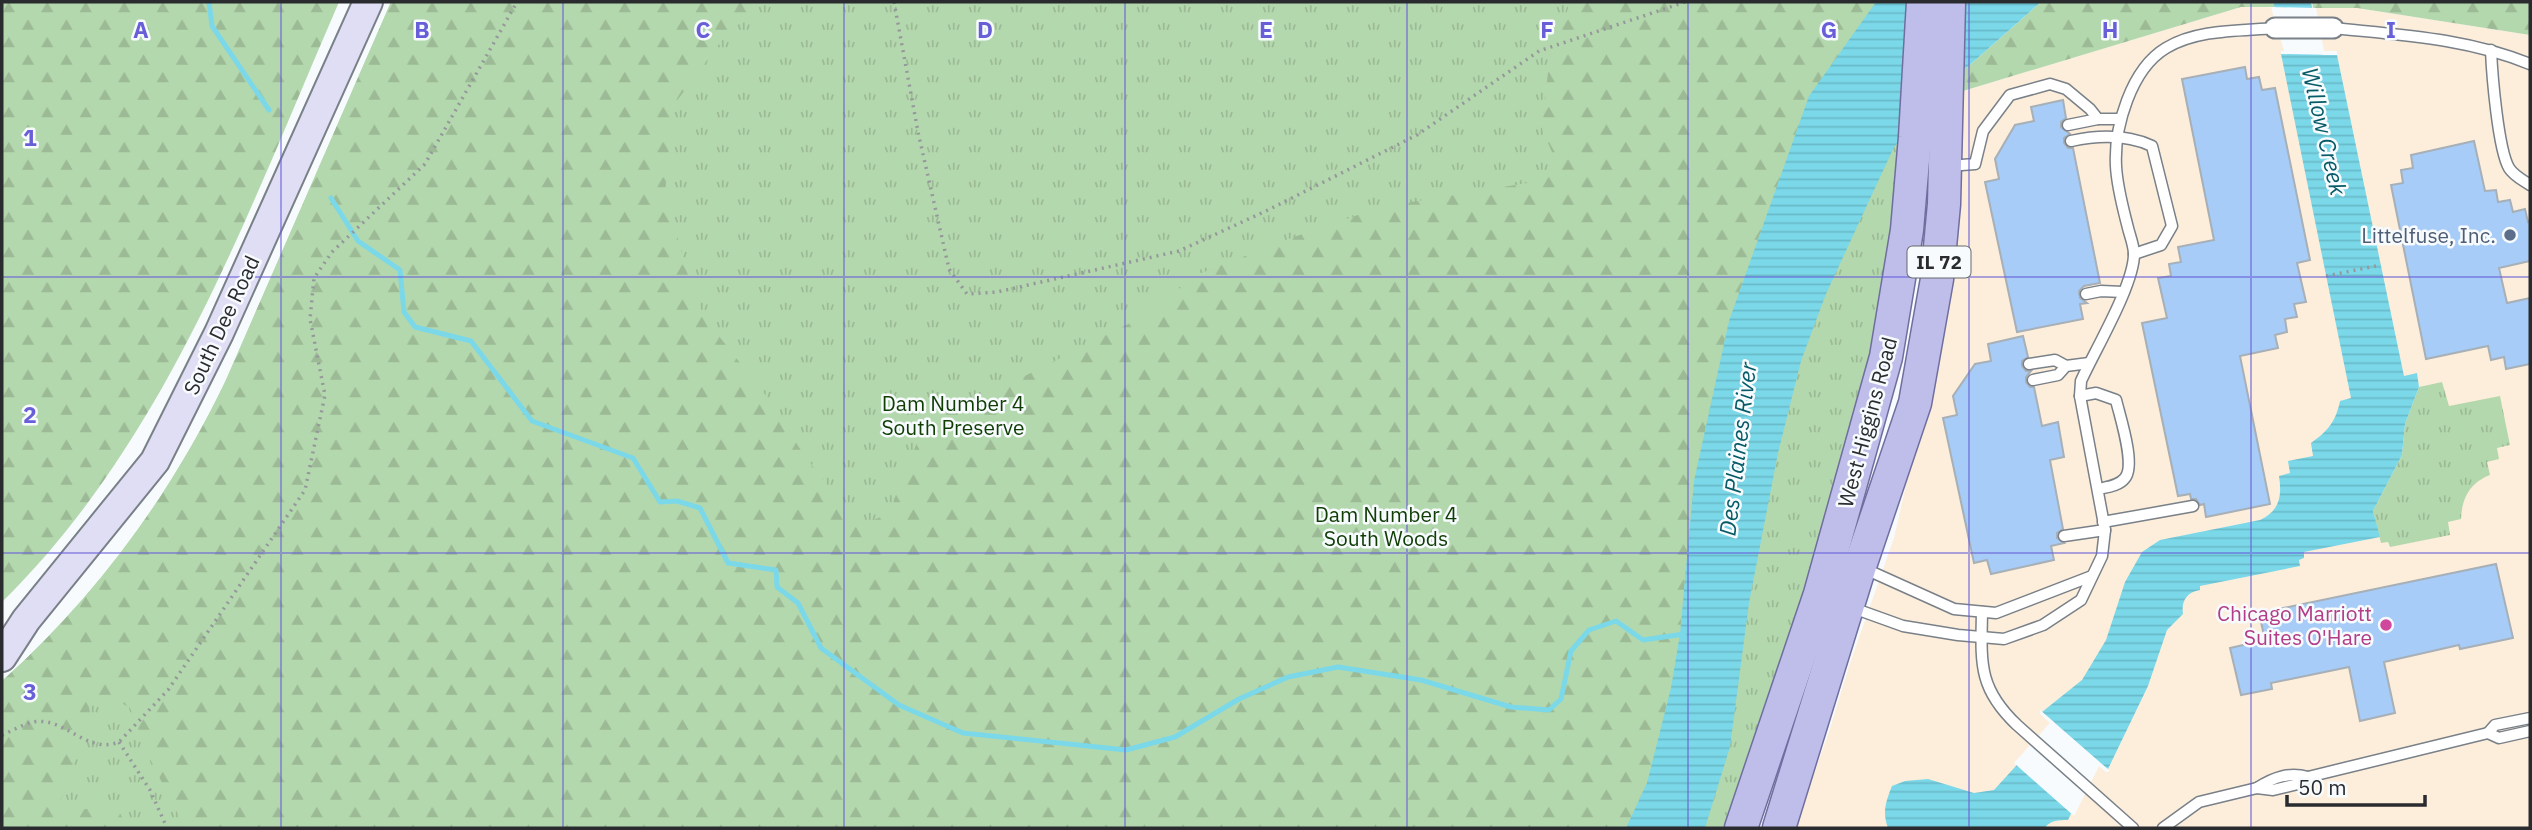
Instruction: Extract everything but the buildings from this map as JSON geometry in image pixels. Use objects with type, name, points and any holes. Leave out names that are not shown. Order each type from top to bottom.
[{"type":"main road","name":"South Dee Road","points":[[2,657],[26,620],[155,461],[219,333],[368,2]]},
{"type":"main road","name":"West Higgins Road","points":[[1741,828],[1820,594],[1886,357],[1907,230],[1923,2]]},
{"type":"main road","name":"West Higgins Road","points":[[1779,828],[1860,566],[1915,403],[1937,279],[1944,204],[1944,118],[1949,2]]},
{"type":"main road","name":"South Dee Road","points":[[2,634],[26,620]]},
{"type":"street","points":[[2275,28],[2333,28]]},
{"type":"street","points":[[1831,556],[1860,566]]},
{"type":"street","points":[[1820,594],[1849,607]]},
{"type":"lane","points":[[1849,607],[1903,626],[2004,639],[2043,625],[2081,600],[2102,556],[2104,526],[2080,396],[2081,381],[2131,275],[2134,254],[2116,164],[2120,120],[2130,92],[2144,70],[2165,48],[2189,38],[2275,28]]},
{"type":"lane","points":[[2333,28],[2442,39],[2491,50],[2530,64]]},
{"type":"lane","points":[[2491,50],[2505,159],[2516,176],[2530,185]]},
{"type":"lane","points":[[1944,167],[1975,164],[1983,131],[2010,95],[2050,84],[2066,89],[2098,119]]},
{"type":"lane","points":[[2068,125],[2098,119],[2120,120]]},
{"type":"lane","points":[[2071,141],[2119,137],[2133,138],[2152,146],[2172,226],[2161,245],[2134,254]]},
{"type":"lane","points":[[2086,294],[2101,291],[2123,292]]},
{"type":"lane","points":[[2029,364],[2055,360],[2066,366],[2089,363]]},
{"type":"lane","points":[[2033,380],[2058,375],[2066,366]]},
{"type":"lane","points":[[2080,396],[2096,393],[2116,400],[2130,465],[2125,478],[2113,486],[2098,489]]},
{"type":"lane","points":[[2064,536],[2193,506]]},
{"type":"lane","points":[[1860,566],[1954,609],[1996,614],[2092,576]]},
{"type":"lane","points":[[1982,612],[1983,664],[1990,693],[2017,725],[2133,828]]},
{"type":"lane","points":[[2163,828],[2199,802],[2258,788],[2273,790],[2298,784],[2308,777],[2488,733],[2495,725],[2530,718]]},
{"type":"lane","points":[[2488,733],[2499,738],[2530,731]]},
{"type":"path","points":[[2,735],[35,722],[52,723],[97,745],[109,746],[119,742],[169,690],[305,490],[325,395],[310,319],[314,278],[332,252],[425,164],[517,2]]},
{"type":"path","points":[[894,2],[918,132],[949,269],[967,294],[997,292],[1179,251],[1266,211],[1417,135],[1539,51],[1685,2]]},
{"type":"path","points":[[2326,276],[2381,265]]},
{"type":"path","points":[[119,742],[150,790],[167,828]]},
{"type":"shaded area","points":[[2241,7],[2357,8],[2530,35],[2530,828],[1794,828],[1894,538],[1933,365],[1963,91]]},
{"type":"green space","points":[[2,2],[339,2],[236,241],[158,396],[112,469],[60,538],[2,602]]},
{"type":"green space","name":"Dam Number 4 South Woods","points":[[391,2],[1904,2],[1895,211],[1885,291],[1843,475],[1729,828],[2,828],[2,681],[70,614],[100,578],[130,541],[182,462],[227,378]]},
{"type":"green space","name":"Dam Number 4 South Woods","points":[[391,2],[756,2],[725,36],[673,106],[665,193],[693,293],[707,321],[767,397],[804,455],[859,526],[890,513],[906,464],[931,420],[985,396],[1138,319],[1199,274],[1381,207],[1545,180],[1558,166],[1542,129],[1548,72],[1570,2],[1876,2],[1809,96],[1729,321],[1694,481],[1680,634],[1671,688],[1647,783],[1626,828],[185,828],[150,759],[130,708],[118,701],[105,700],[90,707],[80,728],[68,785],[58,805],[63,816],[91,808],[119,811],[127,828],[2,828],[2,681],[69,615],[100,579],[181,465],[225,382]]},
{"type":"green space","points":[[2041,2],[2273,2],[2275,7],[2241,7],[1963,91],[1964,70]]},
{"type":"green space","points":[[2312,2],[2530,2],[2530,35],[2357,8],[2313,8]]},
{"type":"green space","points":[[2442,382],[2449,406],[2500,396],[2510,445],[2497,448],[2499,459],[2487,462],[2490,475],[2477,482],[2468,492],[2461,519],[2448,522],[2450,535],[2390,547],[2388,542],[2381,543],[2373,511],[2402,455],[2405,424],[2419,387]]},
{"type":"water","name":"Des Plaines River","points":[[1876,2],[2041,2],[1964,70],[1894,147],[1826,294],[1801,361],[1778,453],[1749,603],[1730,747],[1705,828],[1626,828],[1647,783],[1671,688],[1680,634],[1694,481],[1729,321],[1809,96]]},
{"type":"water","name":"Willow Creek","points":[[2273,2],[2311,2],[2322,55],[2337,55],[2404,376],[2417,373],[2419,387],[2405,424],[2402,455],[2373,511],[2380,537],[2304,552],[2304,558],[2299,560],[2300,566],[2200,586],[2200,590],[2188,595],[2183,605],[2183,614],[2167,630],[2148,686],[2108,769],[2097,761],[2068,820],[2052,822],[2045,828],[1888,828],[1885,812],[1890,791],[1892,786],[1905,781],[1928,779],[1974,793],[1994,790],[2055,723],[2042,712],[2082,680],[2106,640],[2125,582],[2142,552],[2160,540],[2260,520],[2267,516],[2278,502],[2279,476],[2290,473],[2288,461],[2313,456],[2311,443],[2330,425],[2340,401],[2351,398],[2281,54],[2289,54]]},
{"type":"pier","points":[[2271,7],[2316,8],[2324,51],[2337,51],[2337,55],[2281,54],[2281,51],[2284,51]]},
{"type":"pier","points":[[2040,710],[2110,771],[2106,772],[2099,766],[2074,816],[2014,763],[2050,723],[2040,714]]},
{"type":"waterway","points":[[209,2],[212,26],[269,110]]},
{"type":"waterway","points":[[331,198],[358,241],[400,270],[404,312],[415,327],[471,341],[532,421],[633,458],[660,502],[677,501],[700,508],[728,563],[776,570],[777,587],[798,603],[821,648],[899,705],[963,733],[1126,750],[1175,737],[1239,699],[1288,677],[1338,667],[1421,680],[1511,707],[1549,710],[1561,699],[1571,651],[1589,630],[1616,621],[1643,640],[1684,634]]},
{"type":"place","name":"Littelfuse, Inc.","points":[[2510,235]]},
{"type":"place","name":"Chicago Marriott Suites O'Hare","points":[[2386,625]]},
{"type":"park label","name":"Dam Number 4 South Preserve","points":[[953,415]]}]
